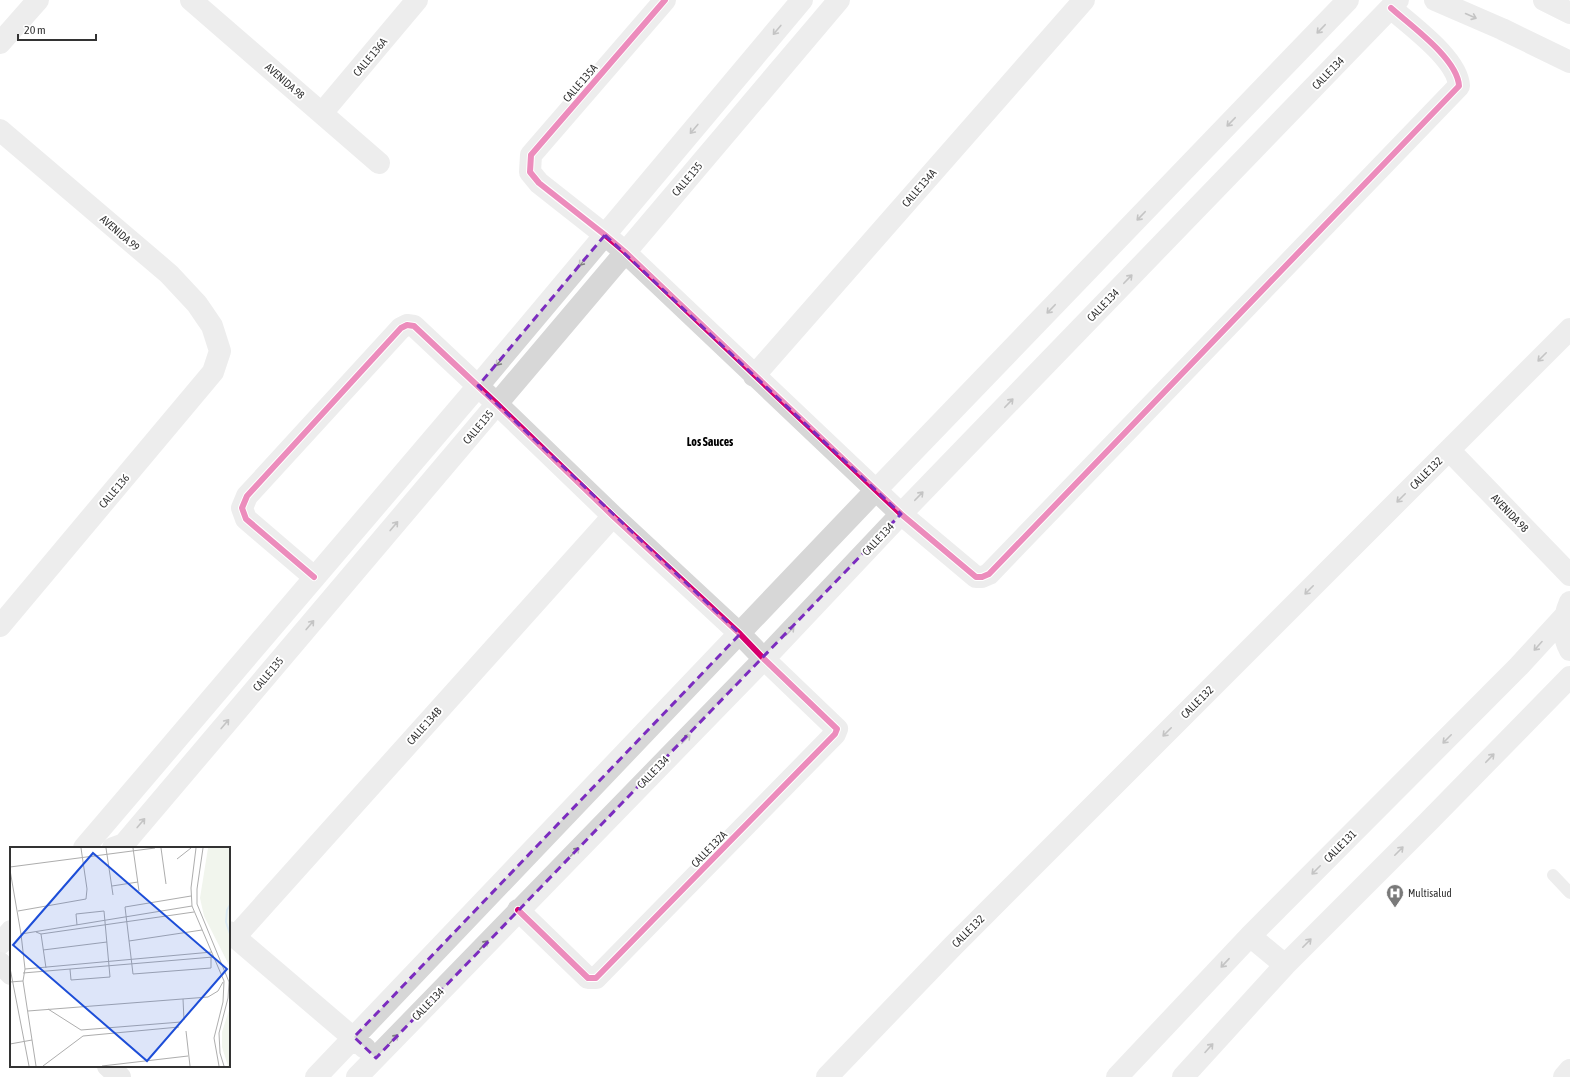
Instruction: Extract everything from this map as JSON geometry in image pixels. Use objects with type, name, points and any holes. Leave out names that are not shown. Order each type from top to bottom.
[{"type":"main road","points":[[0,964],[10,973]]},
{"type":"main road","points":[[109,1067],[120,1077]]},
{"type":"street","points":[[0,43],[38,0]]},
{"type":"street","name":"AVENIDA 98","points":[[191,0],[379,163]]},
{"type":"street","name":"CALLE 136A","points":[[322,113],[417,0]]},
{"type":"street","name":"CALLE 135A","points":[[605,235],[539,183],[530,172],[531,155],[665,0]]},
{"type":"street","points":[[85,847],[478,386],[802,0]]},
{"type":"street","name":"CALLE 135","points":[[122,847],[839,0]]},
{"type":"street","name":"CALLE 134A","points":[[754,376],[1084,0]]},
{"type":"street","points":[[316,1077],[876,490],[1348,0]]},
{"type":"street","points":[[1435,0],[1502,29],[1570,62]]},
{"type":"street","points":[[1544,0],[1570,13]]},
{"type":"street","points":[[605,235],[625,252],[901,514],[976,577],[982,577],[989,574],[1459,86],[1456,73],[1439,50],[1394,4]]},
{"type":"street","name":"CALLE 134","points":[[357,1077],[518,910],[764,660],[901,514],[1394,4]]},
{"type":"street","name":"AVENIDA 99","points":[[0,130],[169,274],[197,304],[212,326],[220,351]]},
{"type":"street","points":[[314,577],[246,519],[242,508],[247,496],[401,328],[407,325],[414,326],[613,516],[740,634],[764,660]]},
{"type":"street","name":"CALLE 132","points":[[827,1077],[953,946],[1570,329]]},
{"type":"street","name":"CALLE 136","points":[[0,626],[213,372],[220,351]]},
{"type":"street","name":"AVENIDA 98","points":[[1449,450],[1570,575]]},
{"type":"street","name":"CALLE 134B","points":[[232,934],[613,516]]},
{"type":"street","points":[[1567,609],[1564,630],[1566,643],[1570,650]]},
{"type":"street","name":"CALLE 131","points":[[1117,1077],[1250,936],[1508,678],[1567,609]]},
{"type":"street","name":"CALLE 132A","points":[[518,910],[588,978],[596,978],[835,734],[837,729],[764,660]]},
{"type":"street","points":[[1183,1077],[1285,965],[1570,677]]},
{"type":"street","points":[[0,944],[10,932]]},
{"type":"street","points":[[232,934],[354,1037],[376,1058]]},
{"type":"street","points":[[1250,936],[1285,965]]},
{"type":"street","points":[[1564,1077],[1570,1070]]},
{"type":"lane","points":[[1553,875],[1570,893]]},
{"type":"highlighted area","points":[[605,235],[901,514],[376,1058],[354,1037],[740,634],[478,386]]},
{"type":"cycle path","points":[[665,0],[531,155],[530,172],[539,183],[625,252],[901,514],[976,577],[982,577],[989,574],[1459,86],[1457,76],[1451,65],[1442,54],[1421,33],[1391,8]]},
{"type":"cycle path","points":[[314,577],[246,519],[242,508],[247,496],[401,328],[407,325],[414,326],[613,516],[740,634],[837,729],[835,734],[596,978],[588,978],[518,910]]},
{"type":"place","name":"Multisalud","points":[[1395,908]]},
{"type":"district","name":"Los Sauces","points":[[710,442]]}]
